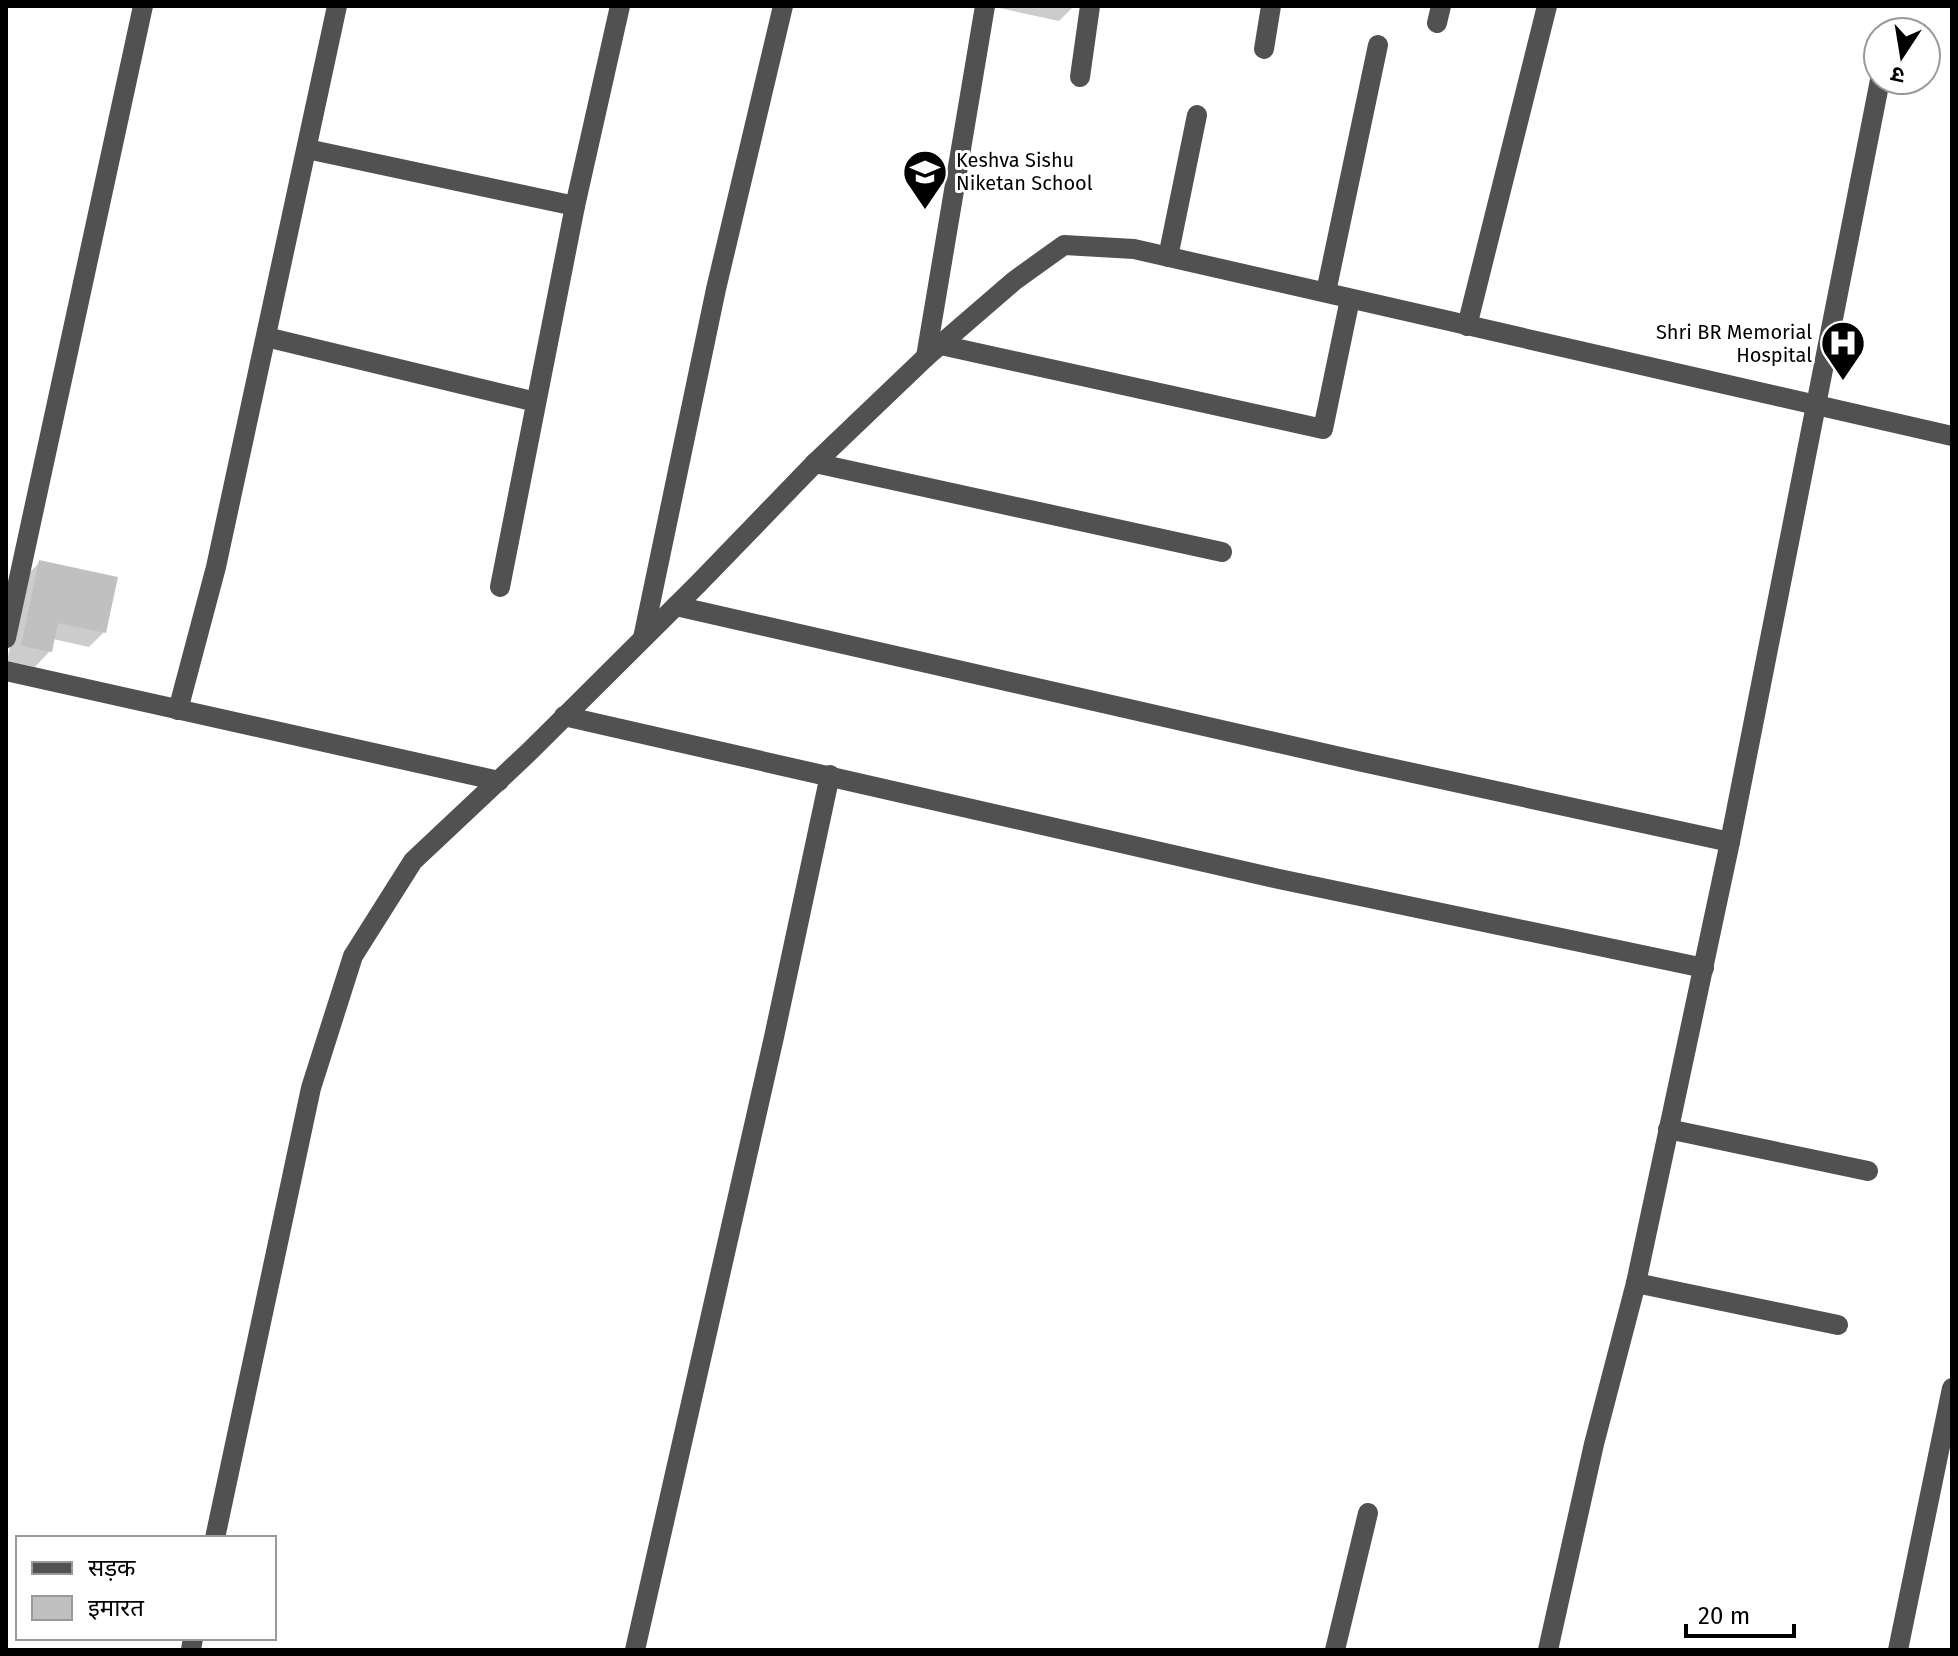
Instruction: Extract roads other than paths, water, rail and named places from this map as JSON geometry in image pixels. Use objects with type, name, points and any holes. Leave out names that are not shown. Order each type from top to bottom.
[{"type":"street","points":[[6,638],[143,6]]},
{"type":"street","points":[[178,710],[216,567],[337,6]]},
{"type":"street","points":[[500,587],[575,206],[620,6]]},
{"type":"street","points":[[643,638],[716,289],[783,6]]},
{"type":"street","points":[[933,351],[985,6]]},
{"type":"street","points":[[1080,77],[1090,6]]},
{"type":"street","points":[[1264,49],[1271,6]]},
{"type":"street","points":[[1467,326],[1547,6]]},
{"type":"street","points":[[1326,292],[1378,45]]},
{"type":"street","points":[[1548,1650],[1594,1444],[1636,1283],[1704,968],[1877,96]]},
{"type":"street","points":[[1168,257],[1197,115]]},
{"type":"street","points":[[307,149],[575,206]]},
{"type":"street","points":[[215,1536],[311,1088],[353,956],[413,861],[499,781],[815,463],[933,351],[1014,281],[1064,245],[1134,249],[1952,436]]},
{"type":"street","points":[[933,351],[1323,429],[1350,299]]},
{"type":"street","points":[[266,337],[536,402]]},
{"type":"street","points":[[815,463],[1222,552]]},
{"type":"street","points":[[676,606],[1730,842]]},
{"type":"street","points":[[6,671],[499,781]]},
{"type":"street","points":[[564,716],[1279,879],[1704,968]]},
{"type":"street","points":[[635,1650],[830,775]]},
{"type":"street","points":[[1668,1129],[1868,1171]]},
{"type":"street","points":[[1636,1283],[1838,1325]]},
{"type":"street","points":[[1898,1650],[1952,1388]]},
{"type":"street","points":[[1335,1650],[1368,1513]]},
{"type":"place","name":"Keshva Sishu Niketan School","points":[[925,211]]},
{"type":"place","name":"Shri BR Memorial Hospital","points":[[1843,382]]}]
